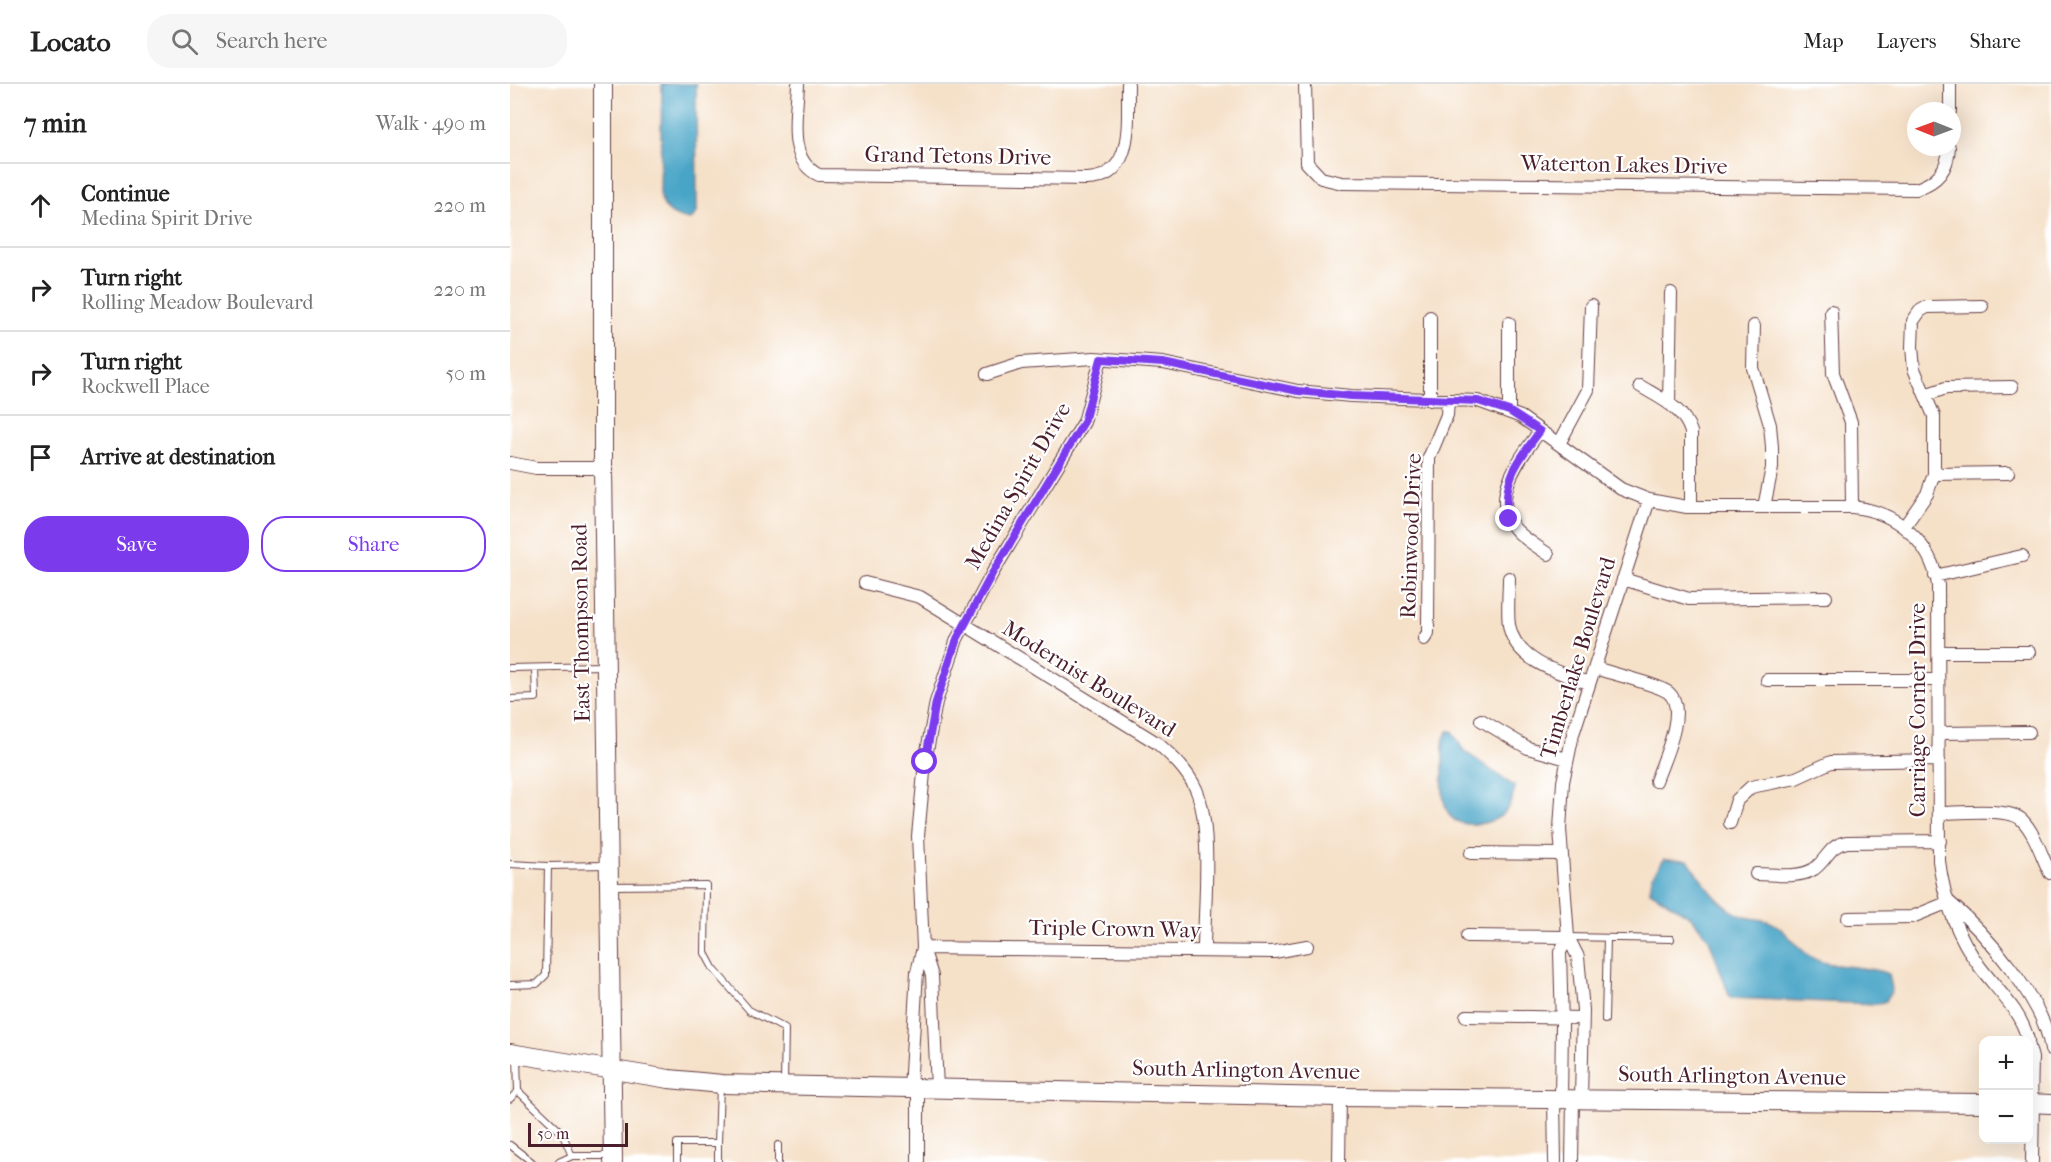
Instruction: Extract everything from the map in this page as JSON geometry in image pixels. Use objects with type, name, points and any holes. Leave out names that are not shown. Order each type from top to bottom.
[{"type":"main road","name":"East Thompson Road","points":[[603,84],[603,468],[613,1159]]},
{"type":"main road","name":"South Arlington Avenue","points":[[513,1053],[612,1070],[720,1084],[914,1089],[1217,1092],[1340,1097],[1979,1103]]},
{"type":"street","name":"Grand Tetons Drive","points":[[798,84],[797,144],[803,164],[812,172],[826,176],[1086,179],[1113,170],[1127,146],[1128,84]]},
{"type":"street","name":"Waterton Lakes Drive","points":[[1305,84],[1304,153],[1312,172],[1321,178],[1342,183],[1916,189],[1936,180],[1946,166],[1948,156]]},
{"type":"street","points":[[1950,84],[1950,102]]},
{"type":"street","points":[[1669,404],[1671,293]]},
{"type":"street","points":[[1559,444],[1588,390],[1591,306]]},
{"type":"street","points":[[1904,527],[1927,495],[1934,474],[1934,422],[1913,362],[1915,317],[1927,307],[1982,306]]},
{"type":"street","points":[[1831,311],[1833,373],[1851,422],[1852,507]]},
{"type":"street","points":[[1430,317],[1430,400]]},
{"type":"street","points":[[1509,323],[1509,411]]},
{"type":"street","points":[[1754,326],[1754,368],[1770,424],[1772,447],[1772,468],[1764,507]]},
{"type":"street","name":"Carriage Corner Drive","points":[[987,374],[1021,363],[1101,359],[1163,363],[1298,391],[1478,401],[1509,411],[1621,489],[1649,500],[1690,507],[1852,507],[1883,514],[1904,527],[1922,545],[1935,576],[1939,595],[1941,874],[1954,922],[1964,943],[2013,1009],[2025,1036]]},
{"type":"street","name":"Medina Spirit Drive","points":[[937,1089],[932,976],[923,948],[918,836],[925,762],[936,702],[957,639],[993,572],[1084,422],[1101,359]]},
{"type":"street","points":[[1640,386],[1683,415],[1690,432],[1690,507]]},
{"type":"street","points":[[1925,395],[1946,388],[2012,387]]},
{"type":"street","name":"Robinwood Drive","points":[[1424,639],[1428,633],[1429,458],[1448,415],[1448,400]]},
{"type":"street","points":[[1540,431],[1509,477],[1505,501],[1509,519],[1516,530],[1548,554]]},
{"type":"street","points":[[510,463],[536,468],[603,468]]},
{"type":"street","points":[[1934,474],[2008,473]]},
{"type":"street","name":"Timberlake Boulevard","points":[[1568,937],[1562,854],[1561,794],[1567,759],[1589,683],[1649,500]]},
{"type":"street","points":[[1935,576],[2022,556]]},
{"type":"street","points":[[1509,578],[1509,624],[1516,645],[1527,655],[1550,668],[1589,683]]},
{"type":"street","points":[[1623,579],[1689,599],[1826,597]]},
{"type":"street","name":"Modernist Boulevard","points":[[864,584],[920,597],[1157,742],[1179,762],[1196,789],[1205,823],[1204,951]]},
{"type":"street","points":[[1939,652],[2029,652]]},
{"type":"street","points":[[1595,668],[1668,692],[1674,700],[1677,720],[1656,781]]},
{"type":"street","points":[[1767,680],[1938,680]]},
{"type":"street","points":[[1481,720],[1528,748],[1567,759]]},
{"type":"street","points":[[1939,733],[2029,732]]},
{"type":"street","points":[[1730,823],[1737,800],[1751,788],[1796,778],[1831,762],[1939,760]]},
{"type":"street","points":[[1940,813],[2007,813],[2018,816],[2026,825],[2050,873]]},
{"type":"street","points":[[1756,874],[1806,872],[1817,867],[1835,845],[1847,842],[1940,841]]},
{"type":"street","points":[[1472,853],[1562,854]]},
{"type":"street","points":[[1848,918],[1912,917],[1949,904]]},
{"type":"street","name":"Carriage Corner Drive","points":[[1949,904],[1981,934],[2029,994],[2041,1015],[2051,1050]]},
{"type":"street","points":[[1467,936],[1568,937]]},
{"type":"street","points":[[1568,937],[1560,952],[1572,1162]]},
{"type":"street","points":[[1555,1162],[1583,1017],[1578,957],[1568,937]]},
{"type":"street","name":"Triple Crown Way","points":[[923,948],[1274,952],[1307,946]]},
{"type":"street","name":"Medina Spirit Drive","points":[[918,1162],[914,1089],[917,972],[923,948]]},
{"type":"street","points":[[1466,1016],[1583,1017]]},
{"type":"street","name":"Carriage Corner Drive","points":[[2032,1162],[2036,1104],[2033,1070]]},
{"type":"street","points":[[1339,1162],[1340,1097]]},
{"type":"lane","points":[[510,668],[606,666]]},
{"type":"lane","points":[[510,699],[536,698],[536,668]]},
{"type":"lane","points":[[510,864],[609,865]]},
{"type":"lane","points":[[510,985],[537,984],[546,975],[548,866]]},
{"type":"lane","points":[[609,886],[706,885],[705,953],[713,968],[749,1010],[785,1029],[784,1086]]},
{"type":"lane","points":[[1568,937],[1671,939]]},
{"type":"lane","points":[[1605,1020],[1607,938]]},
{"type":"lane","points":[[513,1053],[518,1091],[562,1133],[572,1156]]},
{"type":"lane","points":[[718,1162],[720,1084]]},
{"type":"lane","points":[[510,1099],[518,1091]]},
{"type":"lane","points":[[677,1162],[678,1143],[718,1143]]},
{"type":"lane","points":[[510,1145],[532,1162]]},
{"type":"lane","points":[[778,1145],[778,1162]]},
{"type":"lane","points":[[559,1162],[572,1156],[613,1159]]},
{"type":"water","points":[[662,84],[696,84],[697,213],[690,220],[670,213],[664,206],[660,195]]},
{"type":"water","points":[[1448,731],[1452,731],[1463,750],[1515,787],[1508,807],[1499,817],[1484,823],[1468,824],[1454,819],[1449,814],[1443,795],[1443,746]]},
{"type":"water","points":[[1664,859],[1688,860],[1713,894],[1728,908],[1746,917],[1772,923],[1811,957],[1834,965],[1889,974],[1892,990],[1886,1001],[1877,1004],[1730,998],[1709,939],[1691,917],[1650,891],[1652,877]]},
{"type":"route","points":[[925,762],[936,702],[957,639],[993,572],[1084,422],[1101,359],[1163,363],[1298,391],[1351,396],[1478,401],[1502,408],[1521,417],[1540,431],[1509,477],[1505,501],[1509,519]]}]
